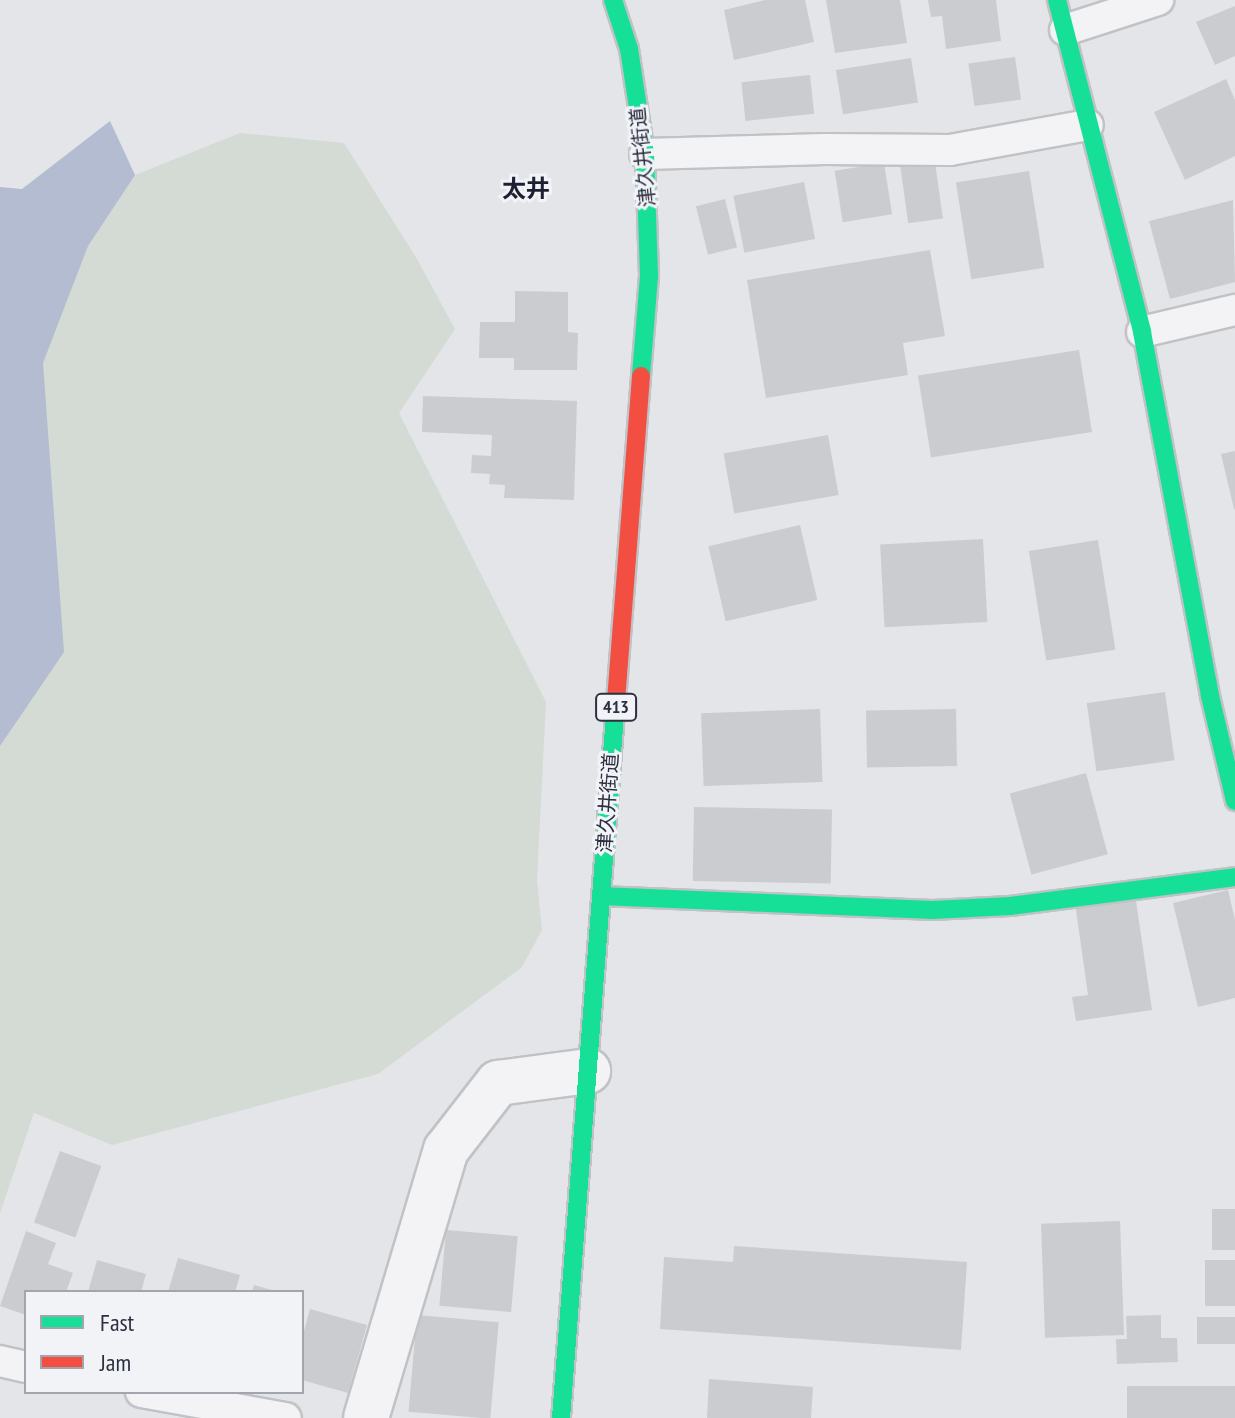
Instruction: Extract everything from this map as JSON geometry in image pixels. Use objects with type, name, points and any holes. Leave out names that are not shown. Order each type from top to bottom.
[{"type":"main road","name":"津久井街道","points":[[561,1418],[649,276],[645,154],[629,49],[613,0]]},
{"type":"main road","points":[[1057,0],[1142,332],[1210,696],[1235,801]]},
{"type":"main road","points":[[601,896],[933,910],[1010,906],[1235,877]]},
{"type":"street","points":[[366,1418],[446,1150],[498,1083],[588,1071]]},
{"type":"lane","points":[[1065,30],[1158,0]]},
{"type":"lane","points":[[645,154],[825,149],[950,150],[1088,125]]},
{"type":"lane","points":[[1142,332],[1235,310]]},
{"type":"lane","points":[[0,1361],[24,1367]]},
{"type":"lane","points":[[152,1394],[286,1418]]},
{"type":"shaded area","points":[[240,133],[344,143],[417,259],[455,329],[399,413],[546,702],[537,880],[542,930],[522,967],[378,1074],[112,1145],[34,1113],[0,1213],[0,730],[41,350],[87,232],[135,175]]},
{"type":"water","points":[[110,121],[135,175],[88,246],[43,363],[64,652],[0,746],[0,187],[22,189]]},
{"type":"building","points":[[765,0],[805,0],[814,42],[734,60],[724,10]]},
{"type":"building","points":[[826,0],[900,0],[907,43],[835,53]]},
{"type":"building","points":[[928,0],[996,0],[1001,41],[946,49],[942,16],[931,17]]},
{"type":"building","points":[[1235,6],[1235,56],[1215,65],[1196,22]]},
{"type":"building","points":[[1015,57],[1021,100],[974,106],[968,64]]},
{"type":"building","points":[[911,58],[918,102],[843,114],[836,70]]},
{"type":"building","points":[[810,75],[814,114],[745,121],[741,82]]},
{"type":"building","points":[[1226,79],[1235,100],[1235,156],[1185,180],[1154,112]]},
{"type":"building","points":[[934,155],[943,218],[908,223],[899,160]]},
{"type":"building","points":[[884,163],[892,214],[843,222],[835,171]]},
{"type":"building","points":[[1029,171],[1044,268],[971,279],[956,183]]},
{"type":"building","points":[[804,182],[815,239],[744,253],[733,196]]},
{"type":"building","points":[[725,199],[737,248],[708,255],[696,206]]},
{"type":"building","points":[[1233,200],[1235,282],[1170,299],[1149,221]]},
{"type":"building","points":[[930,250],[945,336],[903,343],[908,375],[766,398],[747,280]]},
{"type":"building","points":[[515,291],[568,292],[568,332],[578,333],[577,370],[514,370],[514,358],[479,358],[480,322],[515,322]]},
{"type":"building","points":[[1079,350],[1092,432],[931,457],[918,375]]},
{"type":"building","points":[[423,396],[577,401],[574,500],[504,498],[505,485],[489,484],[490,474],[471,473],[472,455],[491,456],[492,435],[422,432]]},
{"type":"building","points":[[828,435],[839,495],[734,513],[724,453]]},
{"type":"building","points":[[1235,451],[1235,509],[1234,509],[1221,454]]},
{"type":"building","points":[[800,525],[817,600],[726,621],[708,546]]},
{"type":"building","points":[[983,539],[987,622],[884,627],[880,544]]},
{"type":"building","points":[[1098,540],[1115,650],[1046,661],[1029,551]]},
{"type":"building","points":[[1165,692],[1175,760],[1096,771],[1087,703]]},
{"type":"building","points":[[820,709],[823,782],[704,786],[701,713]]},
{"type":"building","points":[[956,709],[957,766],[867,768],[866,711]]},
{"type":"building","points":[[1086,773],[1108,854],[1031,875],[1010,793]]},
{"type":"building","points":[[694,807],[832,809],[831,883],[693,881]]},
{"type":"building","points":[[1228,890],[1235,920],[1235,998],[1198,1007],[1173,903]]},
{"type":"building","points":[[1135,894],[1152,1010],[1076,1021],[1072,997],[1088,995],[1075,903]]},
{"type":"building","points":[[60,1151],[101,1166],[75,1237],[34,1222]]},
{"type":"building","points":[[1212,1209],[1235,1209],[1235,1250],[1212,1250]]},
{"type":"building","points":[[1120,1221],[1124,1335],[1045,1338],[1041,1224]]},
{"type":"building","points":[[446,1230],[518,1236],[511,1312],[439,1306]]},
{"type":"building","points":[[26,1231],[56,1243],[48,1264],[73,1273],[67,1290],[24,1290],[24,1314],[0,1306]]},
{"type":"building","points":[[734,1246],[967,1262],[961,1350],[660,1329],[664,1257],[733,1262]]},
{"type":"building","points":[[178,1258],[240,1275],[236,1290],[169,1290]]},
{"type":"building","points":[[97,1260],[146,1274],[142,1290],[89,1290]]},
{"type":"building","points":[[1205,1260],[1235,1260],[1235,1306],[1205,1306]]},
{"type":"building","points":[[254,1285],[272,1290],[253,1290]]},
{"type":"building","points":[[310,1309],[367,1325],[348,1393],[304,1381],[304,1331]]},
{"type":"building","points":[[417,1315],[499,1322],[490,1418],[409,1412]]},
{"type":"building","points":[[1161,1315],[1161,1338],[1177,1338],[1178,1362],[1117,1364],[1116,1339],[1127,1339],[1126,1316]]},
{"type":"building","points":[[1197,1317],[1235,1317],[1235,1344],[1197,1344]]},
{"type":"building","points":[[709,1379],[813,1387],[811,1418],[707,1418]]},
{"type":"building","points":[[1127,1386],[1235,1386],[1235,1418],[1127,1418]]},
{"type":"traffic: fast","points":[[613,0],[629,49],[645,154],[649,276],[641,376]]},
{"type":"traffic: fast","points":[[1057,0],[1142,332],[1210,696],[1235,801]]},
{"type":"traffic: fast","points":[[561,1418],[616,701]]},
{"type":"traffic: fast","points":[[601,896],[933,910],[1010,906],[1235,877]]},
{"type":"traffic: jam","points":[[616,701],[641,376]]},
{"type":"district","name":"太井","points":[[526,189]]}]
